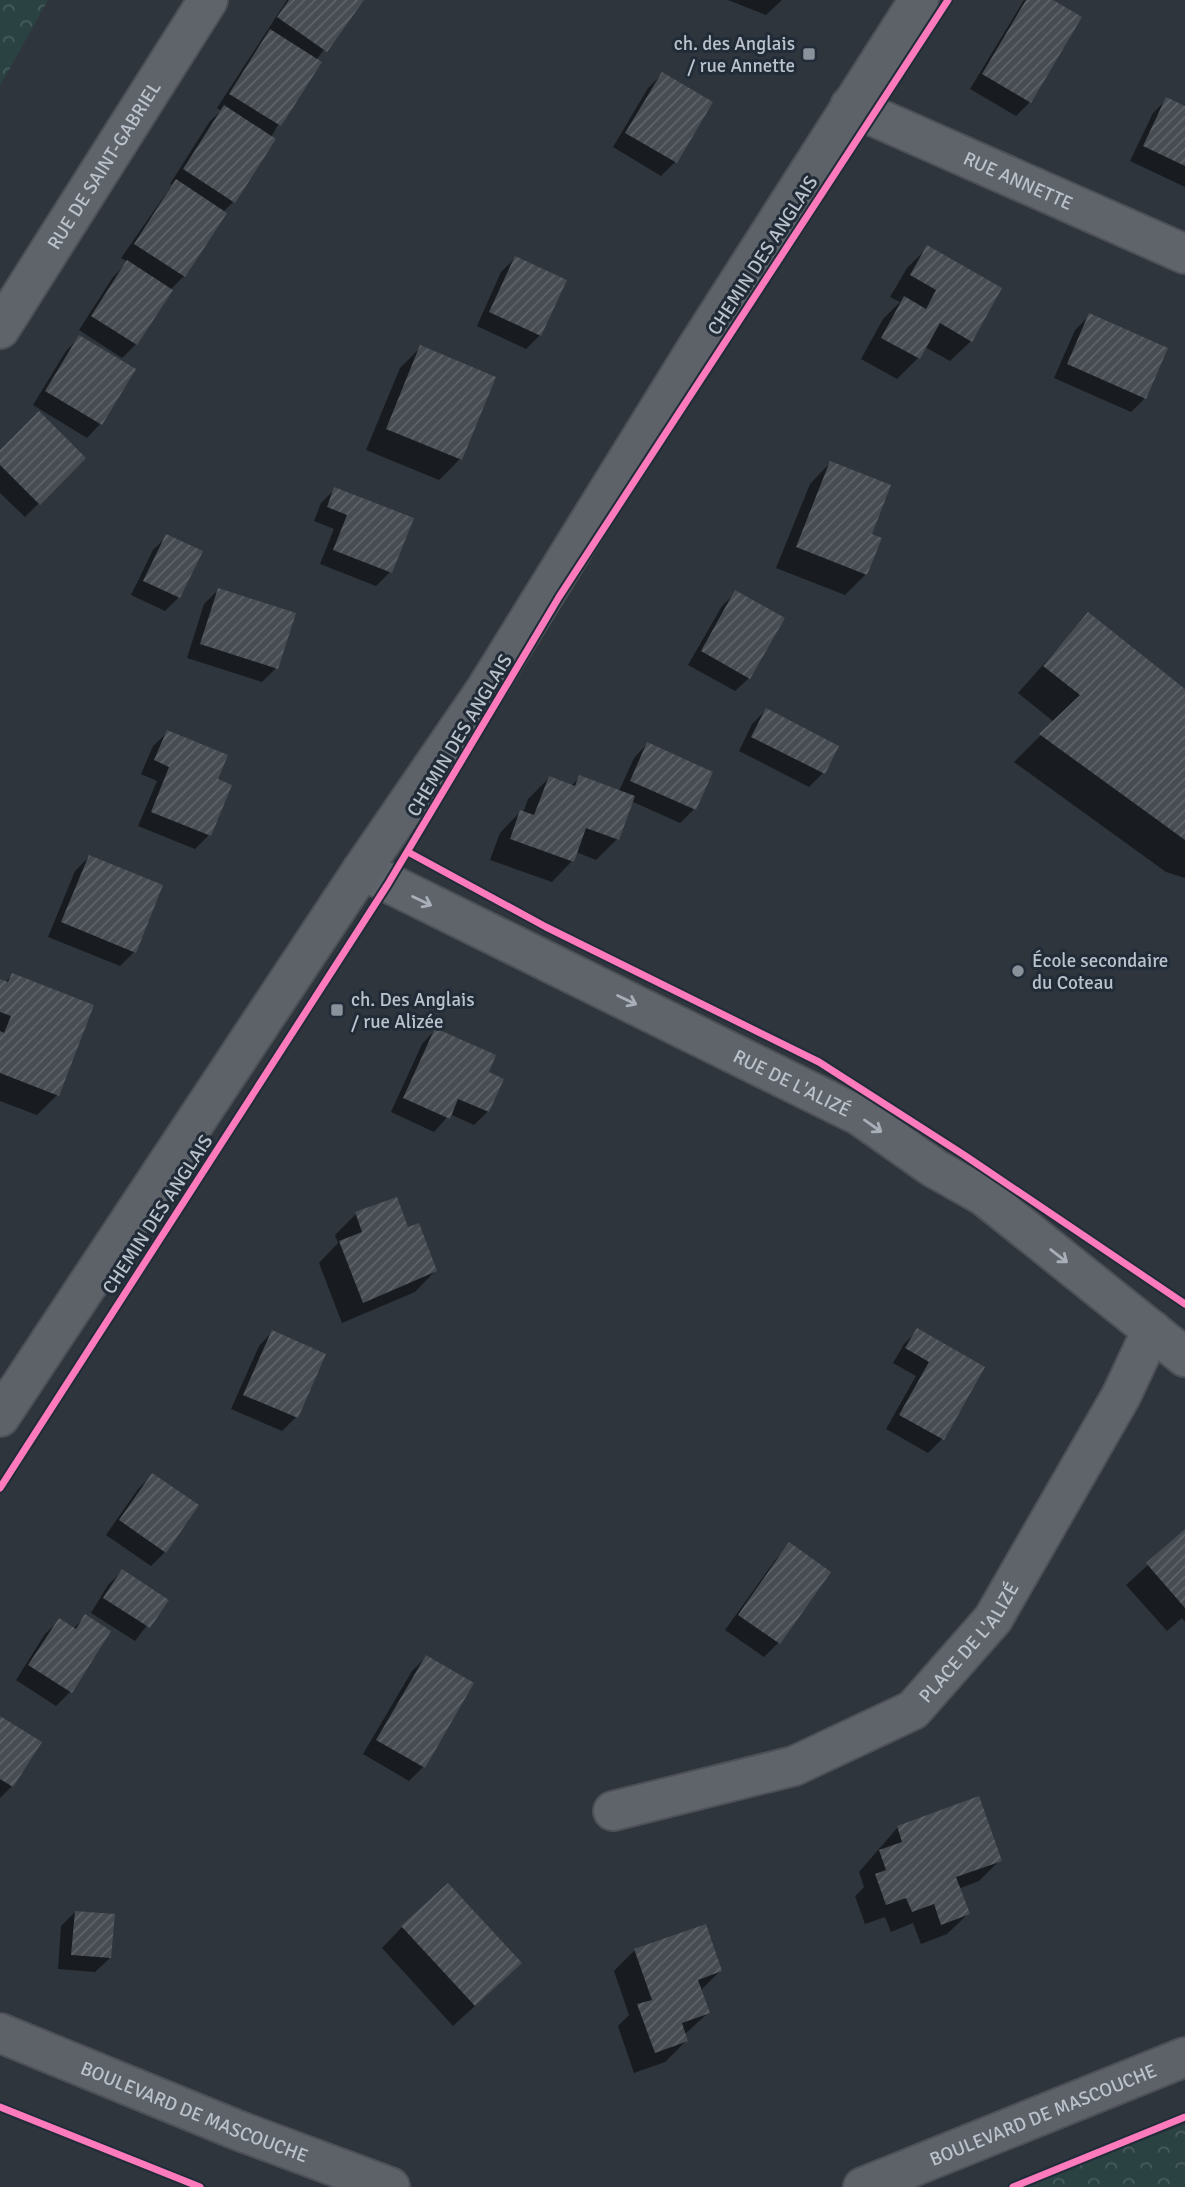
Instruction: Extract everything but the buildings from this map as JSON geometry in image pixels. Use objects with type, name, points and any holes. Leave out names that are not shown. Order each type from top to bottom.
[{"type":"street","name":"RUE DE SAINT-GABRIEL","points":[[0,329],[208,0]]},
{"type":"street","name":"CHEMIN DES ANGLAIS","points":[[0,1418],[362,870],[486,689],[589,520],[919,0]]},
{"type":"street","name":"RUE ANNETTE","points":[[850,106],[1185,254]]},
{"type":"street","name":"RUE DE L'ALIZÉ","points":[[362,870],[860,1116],[934,1168],[984,1196],[1185,1357]]},
{"type":"street","name":"PLACE DE L'ALIZÉ","points":[[613,1811],[794,1766],[914,1710],[993,1619],[1121,1396],[1152,1330]]},
{"type":"street","name":"BOULEVARD DE MASCOUCHE","points":[[0,2033],[237,2130],[390,2187]]},
{"type":"street","name":"BOULEVARD DE MASCOUCHE","points":[[863,2187],[1185,2057]]},
{"type":"green space","points":[[0,0],[48,0],[0,86]]},
{"type":"green space","points":[[1185,2124],[1185,2187],[1012,2187],[1162,2133]]},
{"type":"cycle path","points":[[0,1488],[388,884],[559,597],[948,0]]},
{"type":"cycle path","points":[[408,852],[546,927],[819,1062],[964,1155],[1185,1304]]},
{"type":"cycle path","points":[[0,2107],[200,2187]]},
{"type":"cycle path","points":[[1013,2187],[1185,2117]]},
{"type":"place","name":"ch. des Anglais / rue Annette","points":[[809,54]]},
{"type":"place","name":"École secondaire du Coteau","points":[[1018,971]]},
{"type":"place","name":"ch. Des Anglais / rue Alizée","points":[[337,1010]]}]
